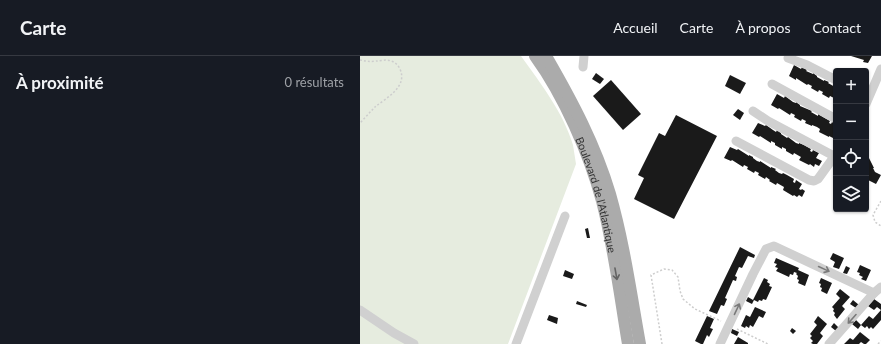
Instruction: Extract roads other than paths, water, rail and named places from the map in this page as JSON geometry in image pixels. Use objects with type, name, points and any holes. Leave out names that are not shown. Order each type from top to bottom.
[{"type":"main road","name":"Boulevard de l'Atlantique","points":[[535,56],[542,65],[559,95],[576,131],[590,164],[602,201],[628,344]]},
{"type":"main road","name":"Boulevard de l'Atlantique","points":[[546,56],[586,129],[610,194],[622,246],[640,344]]},
{"type":"street","points":[[583,67],[584,56]]},
{"type":"street","points":[[788,58],[833,78]]},
{"type":"street","points":[[869,95],[881,70]]},
{"type":"street","points":[[772,84],[833,117]]},
{"type":"street","points":[[753,111],[768,121],[833,154]]},
{"type":"street","points":[[736,141],[808,180],[818,180],[833,158]]},
{"type":"street","points":[[516,344],[565,216]]},
{"type":"street","points":[[720,344],[766,248],[774,246],[878,290],[830,344]]},
{"type":"street","points":[[360,310],[394,333],[414,344]]}]
